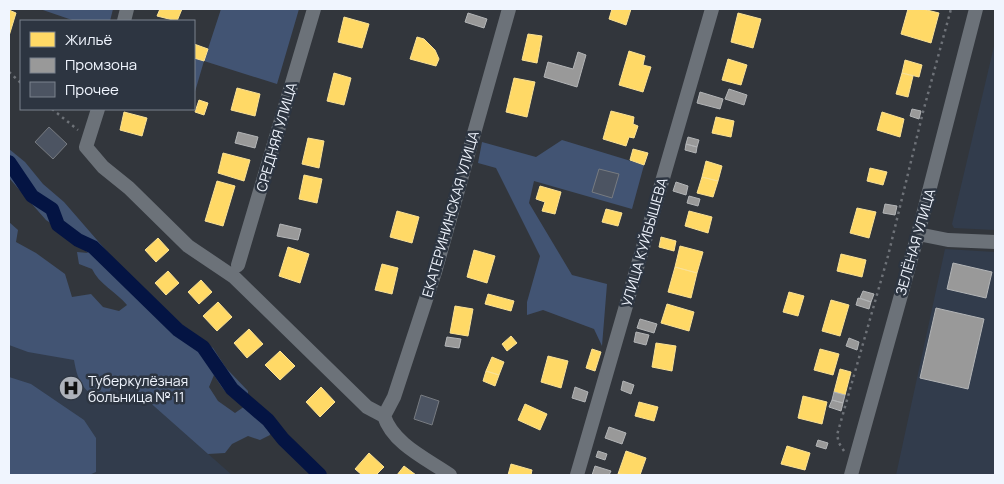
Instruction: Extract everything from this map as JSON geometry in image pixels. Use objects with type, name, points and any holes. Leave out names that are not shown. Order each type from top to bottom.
[{"type":"street","name":"СРЕДНЯЯ УЛИЦА","points":[[238,265],[314,9]]},
{"type":"street","name":"ЕКАТЕРИНИНСКАЯ УЛИЦА","points":[[384,416],[394,397],[435,272],[509,9]]},
{"type":"street","name":"УЛИЦА КУЙБЫШЕВА","points":[[577,475],[712,9]]},
{"type":"street","name":"ЗЕЛЁНАЯ УЛИЦА","points":[[852,470],[918,234],[976,9]]},
{"type":"street","points":[[98,110],[86,147],[103,167],[129,188],[188,246],[234,277],[367,407],[384,416],[388,429],[397,438],[450,475]]},
{"type":"street","points":[[918,234],[948,240],[995,242]]},
{"type":"path","points":[[852,470],[837,435],[888,256],[923,112],[951,9]]},
{"type":"path","points":[[9,72],[20,82]]},
{"type":"path","points":[[53,110],[77,130],[86,147]]},
{"type":"shaded area","points":[[40,9],[113,9],[110,20],[72,20]]},
{"type":"shaded area","points":[[221,9],[299,9],[277,84],[204,61]]},
{"type":"shaded area","points":[[995,42],[995,230],[954,228],[952,224]]},
{"type":"shaded area","points":[[195,58],[204,61],[195,92]]},
{"type":"shaded area","points":[[562,140],[644,165],[632,209],[534,181],[529,203],[572,275],[607,284],[602,346],[594,329],[543,310],[527,315],[527,302],[540,256],[496,168],[478,163],[482,142],[536,157]]},
{"type":"shaded area","points":[[9,149],[25,162],[43,184],[64,202],[117,263],[182,325],[213,348],[226,368],[248,391],[248,401],[231,397],[214,375],[209,387],[218,401],[235,413],[245,406],[249,407],[269,425],[270,435],[260,440],[248,436],[232,444],[225,453],[208,454],[120,376],[113,383],[106,402],[92,395],[83,386],[74,360],[28,352],[9,345],[9,222],[18,230],[16,242],[36,253],[65,274],[72,297],[91,294],[103,307],[119,311],[127,305],[103,284],[92,269],[79,264],[77,252],[88,253],[70,236],[46,220],[9,178]]},
{"type":"shaded area","points":[[945,249],[995,252],[995,475],[896,475]]},
{"type":"shaded area","name":"Туберкулёзная больница № 11","points":[[9,281],[15,283],[232,475],[9,475]]},
{"type":"shaded area","points":[[9,377],[31,384],[84,420],[96,438],[96,472],[89,475],[9,475]]},
{"type":"building: Жильё","points":[[160,9],[182,9],[177,20],[157,16]]},
{"type":"building: Жильё","points":[[612,9],[631,9],[626,25],[609,19]]},
{"type":"building: Жильё","points":[[908,9],[923,9],[939,13],[931,43],[901,34]]},
{"type":"building: Жильё","points":[[9,10],[16,13],[9,36]]},
{"type":"building: Жильё","points":[[738,13],[761,19],[753,48],[731,42]]},
{"type":"building: Жильё","points":[[344,17],[369,24],[362,48],[338,42]]},
{"type":"building: Жильё","points":[[528,34],[542,36],[537,63],[522,60]]},
{"type":"building: Жильё","points":[[417,37],[424,39],[435,50],[439,59],[436,66],[410,59]]},
{"type":"building: Жильё","points":[[195,44],[208,49],[204,61],[195,58]]},
{"type":"building: Жильё","points":[[629,51],[645,56],[643,65],[651,67],[643,92],[619,85]]},
{"type":"building: Жильё","points":[[728,59],[747,65],[741,85],[722,80]]},
{"type":"building: Жильё","points":[[905,60],[922,65],[919,77],[902,73]]},
{"type":"building: Жильё","points":[[334,73],[351,78],[344,105],[327,101]]},
{"type":"building: Жильё","points":[[902,73],[913,76],[908,97],[896,94]]},
{"type":"building: Жильё","points":[[514,78],[535,82],[527,117],[506,112]]},
{"type":"building: Жильё","points":[[237,88],[260,94],[255,116],[231,110]]},
{"type":"building: Жильё","points":[[199,100],[208,103],[204,115],[195,112]]},
{"type":"building: Жильё","points":[[611,111],[634,117],[633,124],[638,126],[634,138],[629,137],[626,146],[603,139]]},
{"type":"building: Жильё","points":[[124,112],[147,118],[142,136],[120,130]]},
{"type":"building: Жильё","points":[[882,112],[904,119],[900,137],[877,130]]},
{"type":"building: Жильё","points":[[716,117],[734,121],[731,137],[712,133]]},
{"type":"building: Жильё","points":[[308,138],[324,141],[319,168],[302,164]]},
{"type":"building: Жильё","points":[[633,149],[648,153],[644,165],[630,160]]},
{"type":"building: Жильё","points":[[223,153],[250,160],[244,181],[218,173]]},
{"type":"building: Жильё","points":[[706,161],[722,166],[718,181],[702,177]]},
{"type":"building: Жильё","points":[[870,168],[887,172],[883,185],[867,181]]},
{"type":"building: Жильё","points":[[304,175],[322,179],[317,203],[299,199]]},
{"type":"building: Жильё","points":[[702,177],[718,181],[713,197],[697,193]]},
{"type":"building: Жильё","points":[[217,181],[235,186],[223,226],[205,221]]},
{"type":"building: Жильё","points":[[540,186],[561,192],[555,214],[542,211],[545,202],[536,199]]},
{"type":"building: Жильё","points":[[857,208],[876,212],[869,238],[850,233]]},
{"type":"building: Жильё","points":[[606,209],[622,213],[618,226],[602,222]]},
{"type":"building: Жильё","points":[[397,211],[419,217],[412,243],[390,237]]},
{"type":"building: Жильё","points":[[689,211],[712,217],[708,233],[685,226]]},
{"type":"building: Жильё","points":[[661,237],[676,241],[674,251],[659,247]]},
{"type":"building: Жильё","points":[[158,238],[169,250],[156,262],[145,250]]},
{"type":"building: Жильё","points":[[680,246],[703,252],[697,273],[675,267]]},
{"type":"building: Жильё","points":[[288,247],[309,254],[300,283],[279,276]]},
{"type":"building: Жильё","points":[[474,250],[495,256],[487,283],[467,277]]},
{"type":"building: Жильё","points":[[841,254],[866,260],[862,277],[837,271]]},
{"type":"building: Жильё","points":[[382,264],[398,268],[392,294],[375,290]]},
{"type":"building: Жильё","points":[[675,267],[697,273],[691,298],[668,292]]},
{"type":"building: Жильё","points":[[168,271],[179,283],[166,295],[155,283]]},
{"type":"building: Жильё","points":[[201,280],[212,292],[199,304],[188,292]]},
{"type":"building: Жильё","points":[[789,292],[804,296],[798,316],[783,312]]},
{"type":"building: Жильё","points":[[488,294],[514,301],[511,311],[485,304]]},
{"type":"building: Жильё","points":[[831,300],[849,305],[840,336],[822,331]]},
{"type":"building: Жильё","points":[[218,302],[232,317],[217,331],[203,316]]},
{"type":"building: Жильё","points":[[667,304],[694,312],[689,331],[661,323]]},
{"type":"building: Жильё","points":[[455,306],[473,309],[468,336],[450,333]]},
{"type":"building: Жильё","points":[[249,329],[263,344],[247,358],[234,343]]},
{"type":"building: Жильё","points":[[511,336],[517,343],[507,351],[502,344]]},
{"type":"building: Жильё","points":[[656,343],[676,346],[672,371],[652,367]]},
{"type":"building: Жильё","points":[[592,349],[601,352],[595,371],[586,368]]},
{"type":"building: Жильё","points":[[820,349],[839,354],[833,375],[814,370]]},
{"type":"building: Жильё","points":[[280,351],[295,366],[280,380],[265,365]]},
{"type":"building: Жильё","points":[[548,356],[568,361],[561,388],[541,382]]},
{"type":"building: Жильё","points":[[492,357],[504,362],[499,375],[486,371]]},
{"type":"building: Жильё","points":[[840,369],[851,372],[845,395],[834,392]]},
{"type":"building: Жильё","points":[[486,371],[499,375],[495,386],[483,381]]},
{"type":"building: Жильё","points":[[321,387],[335,402],[320,417],[306,402]]},
{"type":"building: Жильё","points":[[803,396],[827,402],[822,424],[798,418]]},
{"type":"building: Жильё","points":[[639,402],[658,407],[654,421],[635,416]]},
{"type":"building: Жильё","points":[[525,404],[547,414],[540,430],[518,420]]},
{"type":"building: Жильё","points":[[787,446],[810,453],[805,470],[781,464]]},
{"type":"building: Жильё","points":[[626,451],[646,458],[640,475],[618,474]]},
{"type":"building: Жильё","points":[[369,453],[384,467],[376,475],[362,475],[355,469]]},
{"type":"building: Жильё","points":[[511,464],[532,470],[531,475],[508,475]]},
{"type":"building: Жильё","points":[[404,466],[416,475],[397,475]]},
{"type":"building: Промзона","points":[[468,13],[487,19],[484,28],[465,22]]},
{"type":"building: Промзона","points":[[578,52],[586,55],[577,87],[544,77],[548,62],[573,69]]},
{"type":"building: Промзона","points":[[729,89],[747,95],[744,105],[725,99]]},
{"type":"building: Промзона","points":[[700,92],[723,99],[720,109],[697,103]]},
{"type":"building: Промзона","points":[[912,109],[921,111],[919,119],[910,116]]},
{"type":"building: Промзона","points":[[238,132],[258,137],[255,148],[235,143]]},
{"type":"building: Промзона","points":[[688,137],[699,140],[697,147],[686,144]]},
{"type":"building: Промзона","points":[[686,144],[697,147],[696,153],[685,150]]},
{"type":"building: Промзона","points":[[676,182],[688,186],[686,195],[673,191]]},
{"type":"building: Промзона","points":[[689,196],[700,199],[698,206],[687,203]]},
{"type":"building: Промзона","points":[[885,204],[897,206],[895,215],[883,213]]},
{"type":"building: Промзона","points":[[280,224],[301,229],[298,240],[277,236]]},
{"type":"building: Промзона","points":[[953,263],[992,272],[986,298],[947,289]]},
{"type":"building: Промзона","points":[[863,291],[874,294],[871,302],[860,298]]},
{"type":"building: Промзона","points":[[858,298],[871,302],[869,309],[856,305]]},
{"type":"building: Промзона","points":[[936,308],[984,319],[968,389],[920,378]]},
{"type":"building: Промзона","points":[[640,319],[657,324],[654,333],[637,328]]},
{"type":"building: Промзона","points":[[636,332],[649,335],[646,345],[634,342]]},
{"type":"building: Промзона","points":[[447,337],[461,339],[459,348],[445,346]]},
{"type":"building: Промзона","points":[[849,338],[859,342],[857,350],[846,346]]},
{"type":"building: Промзона","points":[[623,381],[634,385],[631,394],[621,390]]},
{"type":"building: Промзона","points":[[575,387],[588,392],[585,402],[572,398]]},
{"type":"building: Промзона","points":[[834,392],[845,395],[843,403],[832,400]]},
{"type":"building: Промзона","points":[[832,400],[843,403],[841,411],[829,407]]},
{"type":"building: Промзона","points":[[609,427],[626,433],[622,444],[605,438]]},
{"type":"building: Промзона","points":[[818,440],[828,443],[826,449],[816,446]]},
{"type":"building: Промзона","points":[[598,451],[607,454],[605,460],[596,457]]},
{"type":"building: Промзона","points":[[595,466],[611,471],[609,475],[592,475]]},
{"type":"building: Прочее","points":[[49,127],[67,144],[53,159],[35,142]]},
{"type":"building: Прочее","points":[[599,169],[619,174],[612,198],[592,192]]},
{"type":"building: Прочее","points":[[421,395],[439,401],[432,425],[414,419]]},
{"type":"waterway","points":[[9,162],[32,196],[52,209],[58,225],[78,240],[93,247],[178,330],[203,347],[232,389],[268,420],[283,439],[320,475]]},
{"type":"place","name":"Туберкулёзная больница № 11","points":[[71,388]]}]
